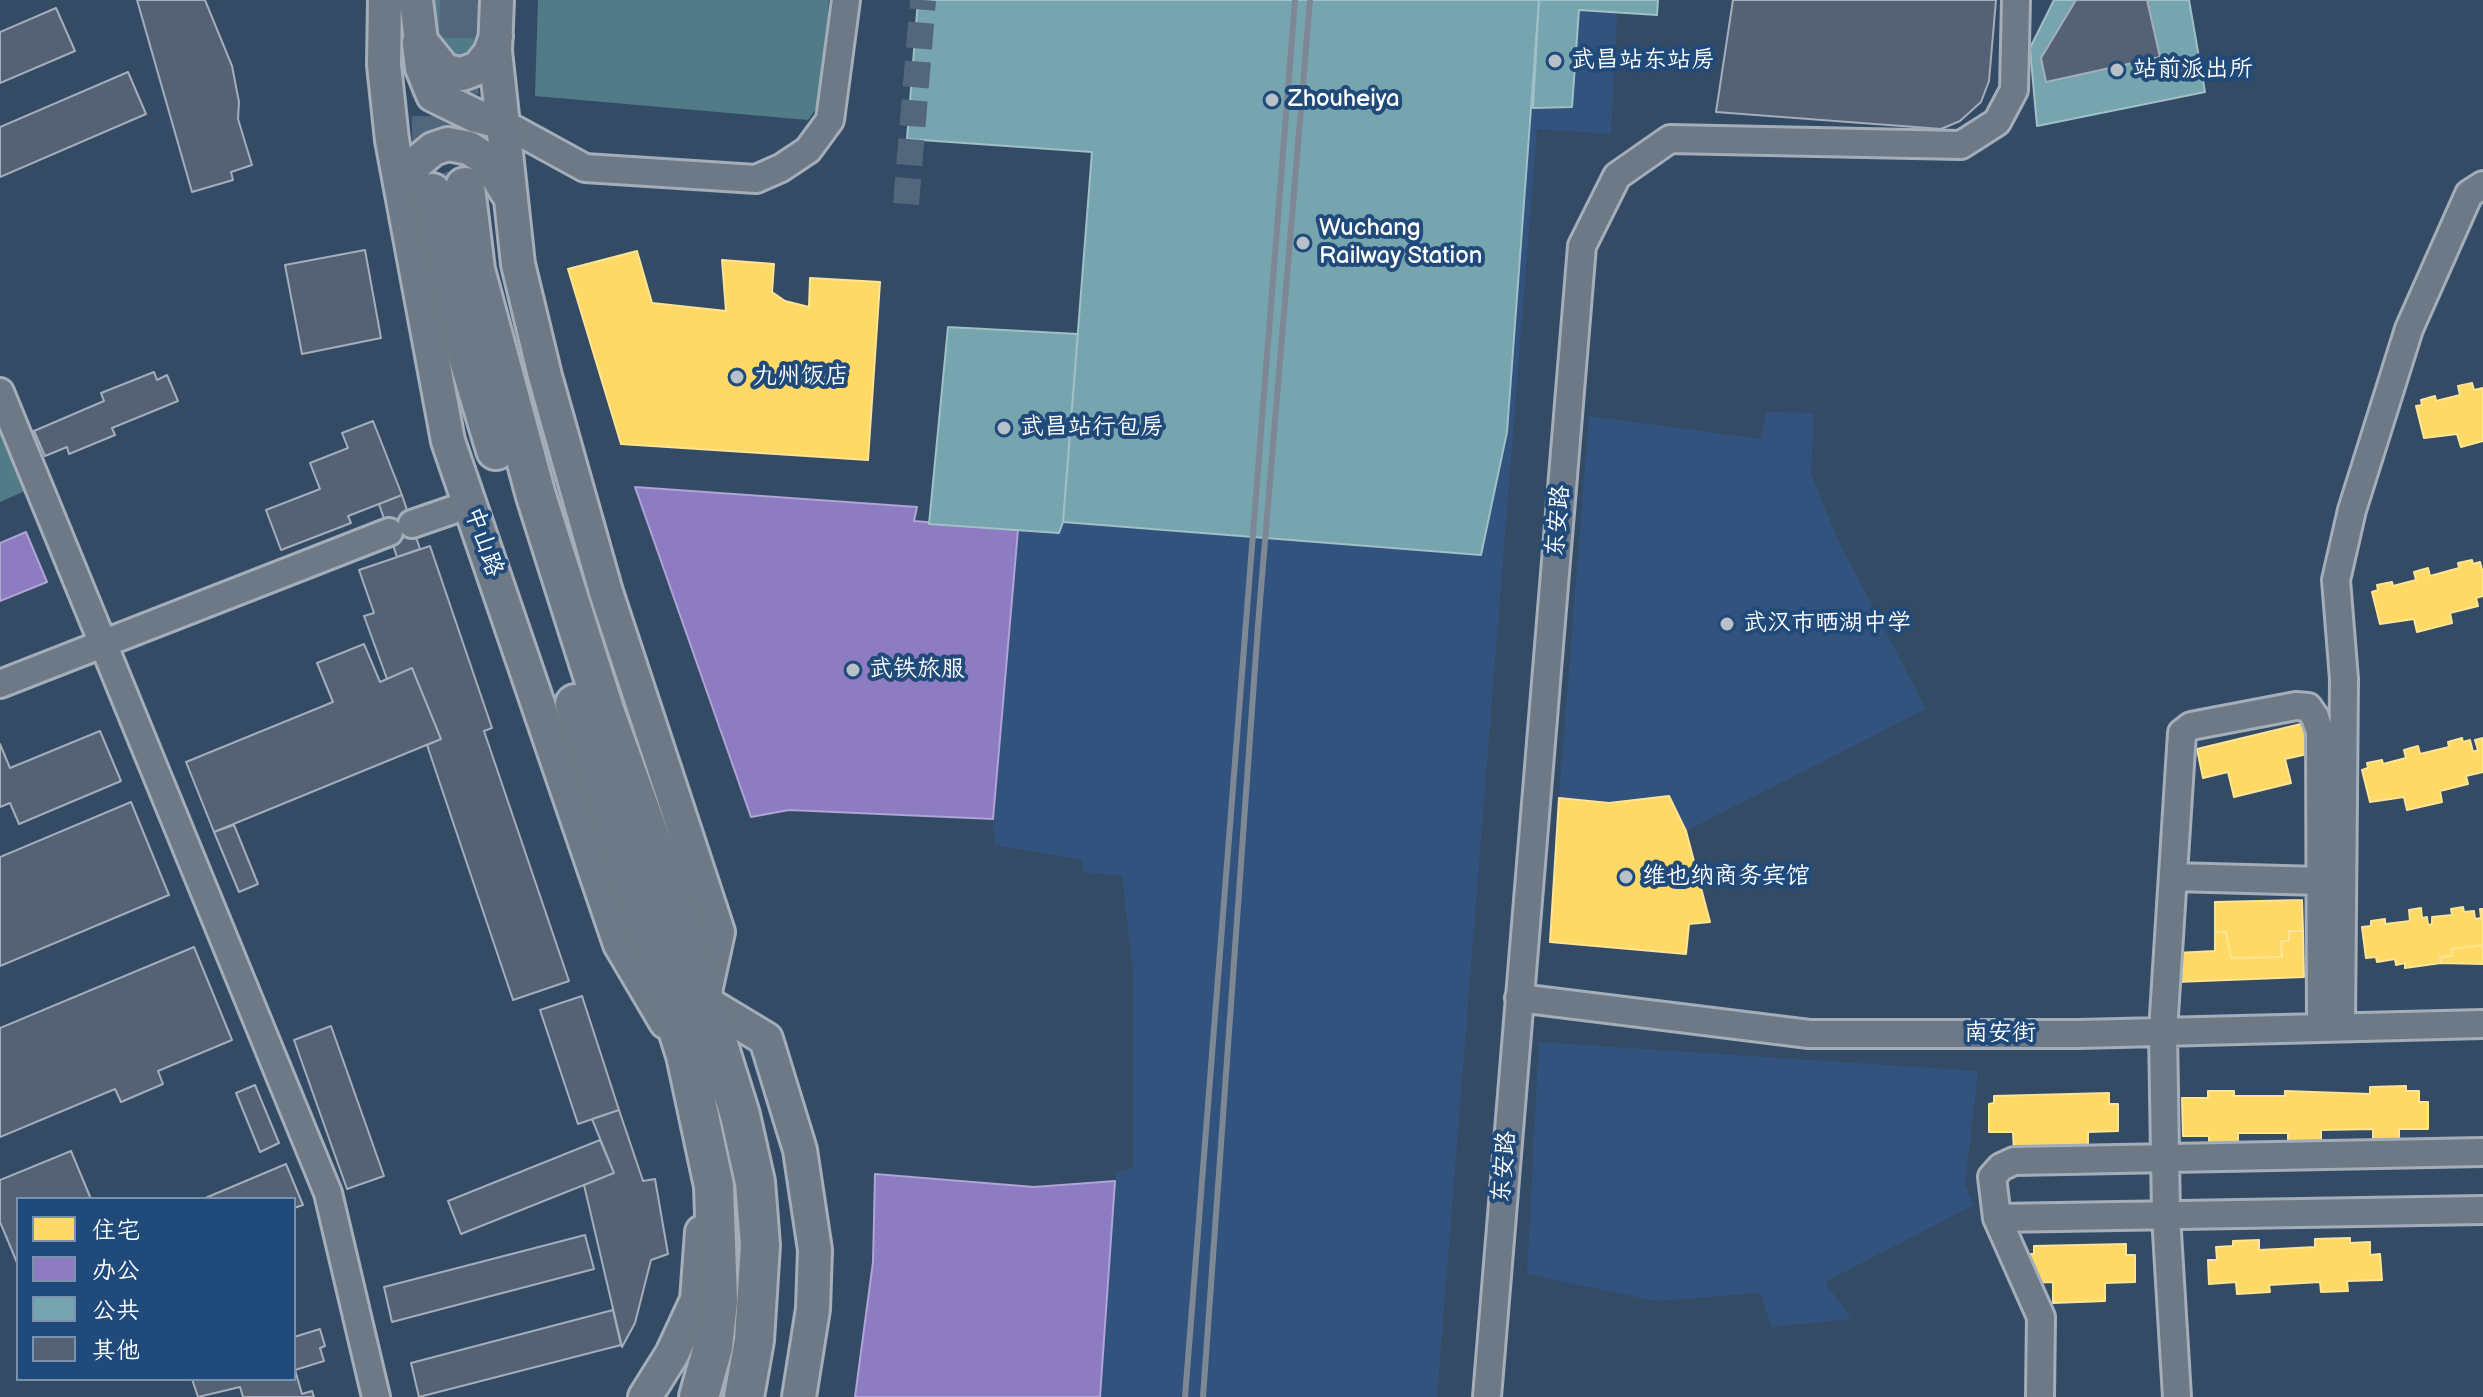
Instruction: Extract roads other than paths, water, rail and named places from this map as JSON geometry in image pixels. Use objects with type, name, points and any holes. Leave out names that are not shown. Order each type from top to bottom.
[{"type":"highway","points":[[434,197],[475,270],[536,496],[605,713],[675,907],[740,1115],[755,1182],[760,1245],[758,1298],[744,1397]]},
{"type":"highway","points":[[434,197],[468,357],[686,1055],[714,1186],[718,1301],[713,1347],[699,1397]]},
{"type":"main road","name":"中山路","points":[[385,0],[384,65],[434,197],[448,441],[620,944],[686,1055]]},
{"type":"main road","points":[[497,0],[501,122],[518,264],[606,592],[718,932],[703,1001],[766,1039],[800,1150],[815,1250],[813,1309],[799,1397]]},
{"type":"main road","points":[[416,10],[421,41],[445,71],[462,74],[478,68],[490,53],[496,36]]},
{"type":"main road","points":[[416,10],[422,68],[433,95],[476,116],[501,122]]},
{"type":"main road","points":[[434,197],[406,187],[414,165],[433,149],[448,144],[469,148],[487,160],[511,200]]},
{"type":"main road","points":[[645,1397],[672,1354],[697,1300],[699,1243],[714,1186]]},
{"type":"street","points":[[501,122],[585,168],[756,179],[781,168],[808,150],[830,120],[846,0]]},
{"type":"street","name":"东安路","points":[[1487,1397],[1582,246],[1617,176],[1670,139],[1961,145],[1997,122],[2014,90],[2016,0]]},
{"type":"street","points":[[2331,1026],[2344,679],[2336,580],[2352,510],[2409,329],[2469,194],[2483,185]]},
{"type":"street","points":[[0,392],[328,1193],[376,1397]]},
{"type":"street","points":[[0,684],[400,528],[470,504]]},
{"type":"street","points":[[2177,1397],[2166,1216],[2163,1031],[2182,733],[2191,726],[2296,706],[2308,707],[2320,732],[2320,881],[2331,1026]]},
{"type":"street","points":[[2174,877],[2320,881]]},
{"type":"street","name":"南安街","points":[[1519,998],[1809,1034],[2483,1024]]},
{"type":"street","points":[[2040,1397],[2041,1317],[1997,1218],[1992,1177],[2001,1167],[2014,1161],[2483,1152]]},
{"type":"street","points":[[1997,1218],[2483,1210]]},
{"type":"tunnel","points":[[459,0],[458,59],[465,187]]},
{"type":"tunnel","points":[[906,204],[923,0]]},
{"type":"tunnel","points":[[430,59],[432,193]]},
{"type":"railway","points":[[1185,1397],[1295,0]]},
{"type":"railway","points":[[1203,1397],[1258,625],[1310,0]]},
{"type":"place","name":"武昌站东站房","points":[[1555,61]]},
{"type":"place","name":"站前派出所","points":[[2117,70]]},
{"type":"place","name":"Zhouheiya","points":[[1272,100]]},
{"type":"place","name":"Wuchang Railway Station","points":[[1303,243]]},
{"type":"place","name":"九州饭店","points":[[737,377]]},
{"type":"place","name":"武昌站行包房","points":[[1004,428]]},
{"type":"place","name":"武汉市晒湖中学","points":[[1727,624]]},
{"type":"place","name":"武铁旅服","points":[[853,670]]},
{"type":"place","name":"维也纳商务宾馆","points":[[1626,877]]}]
